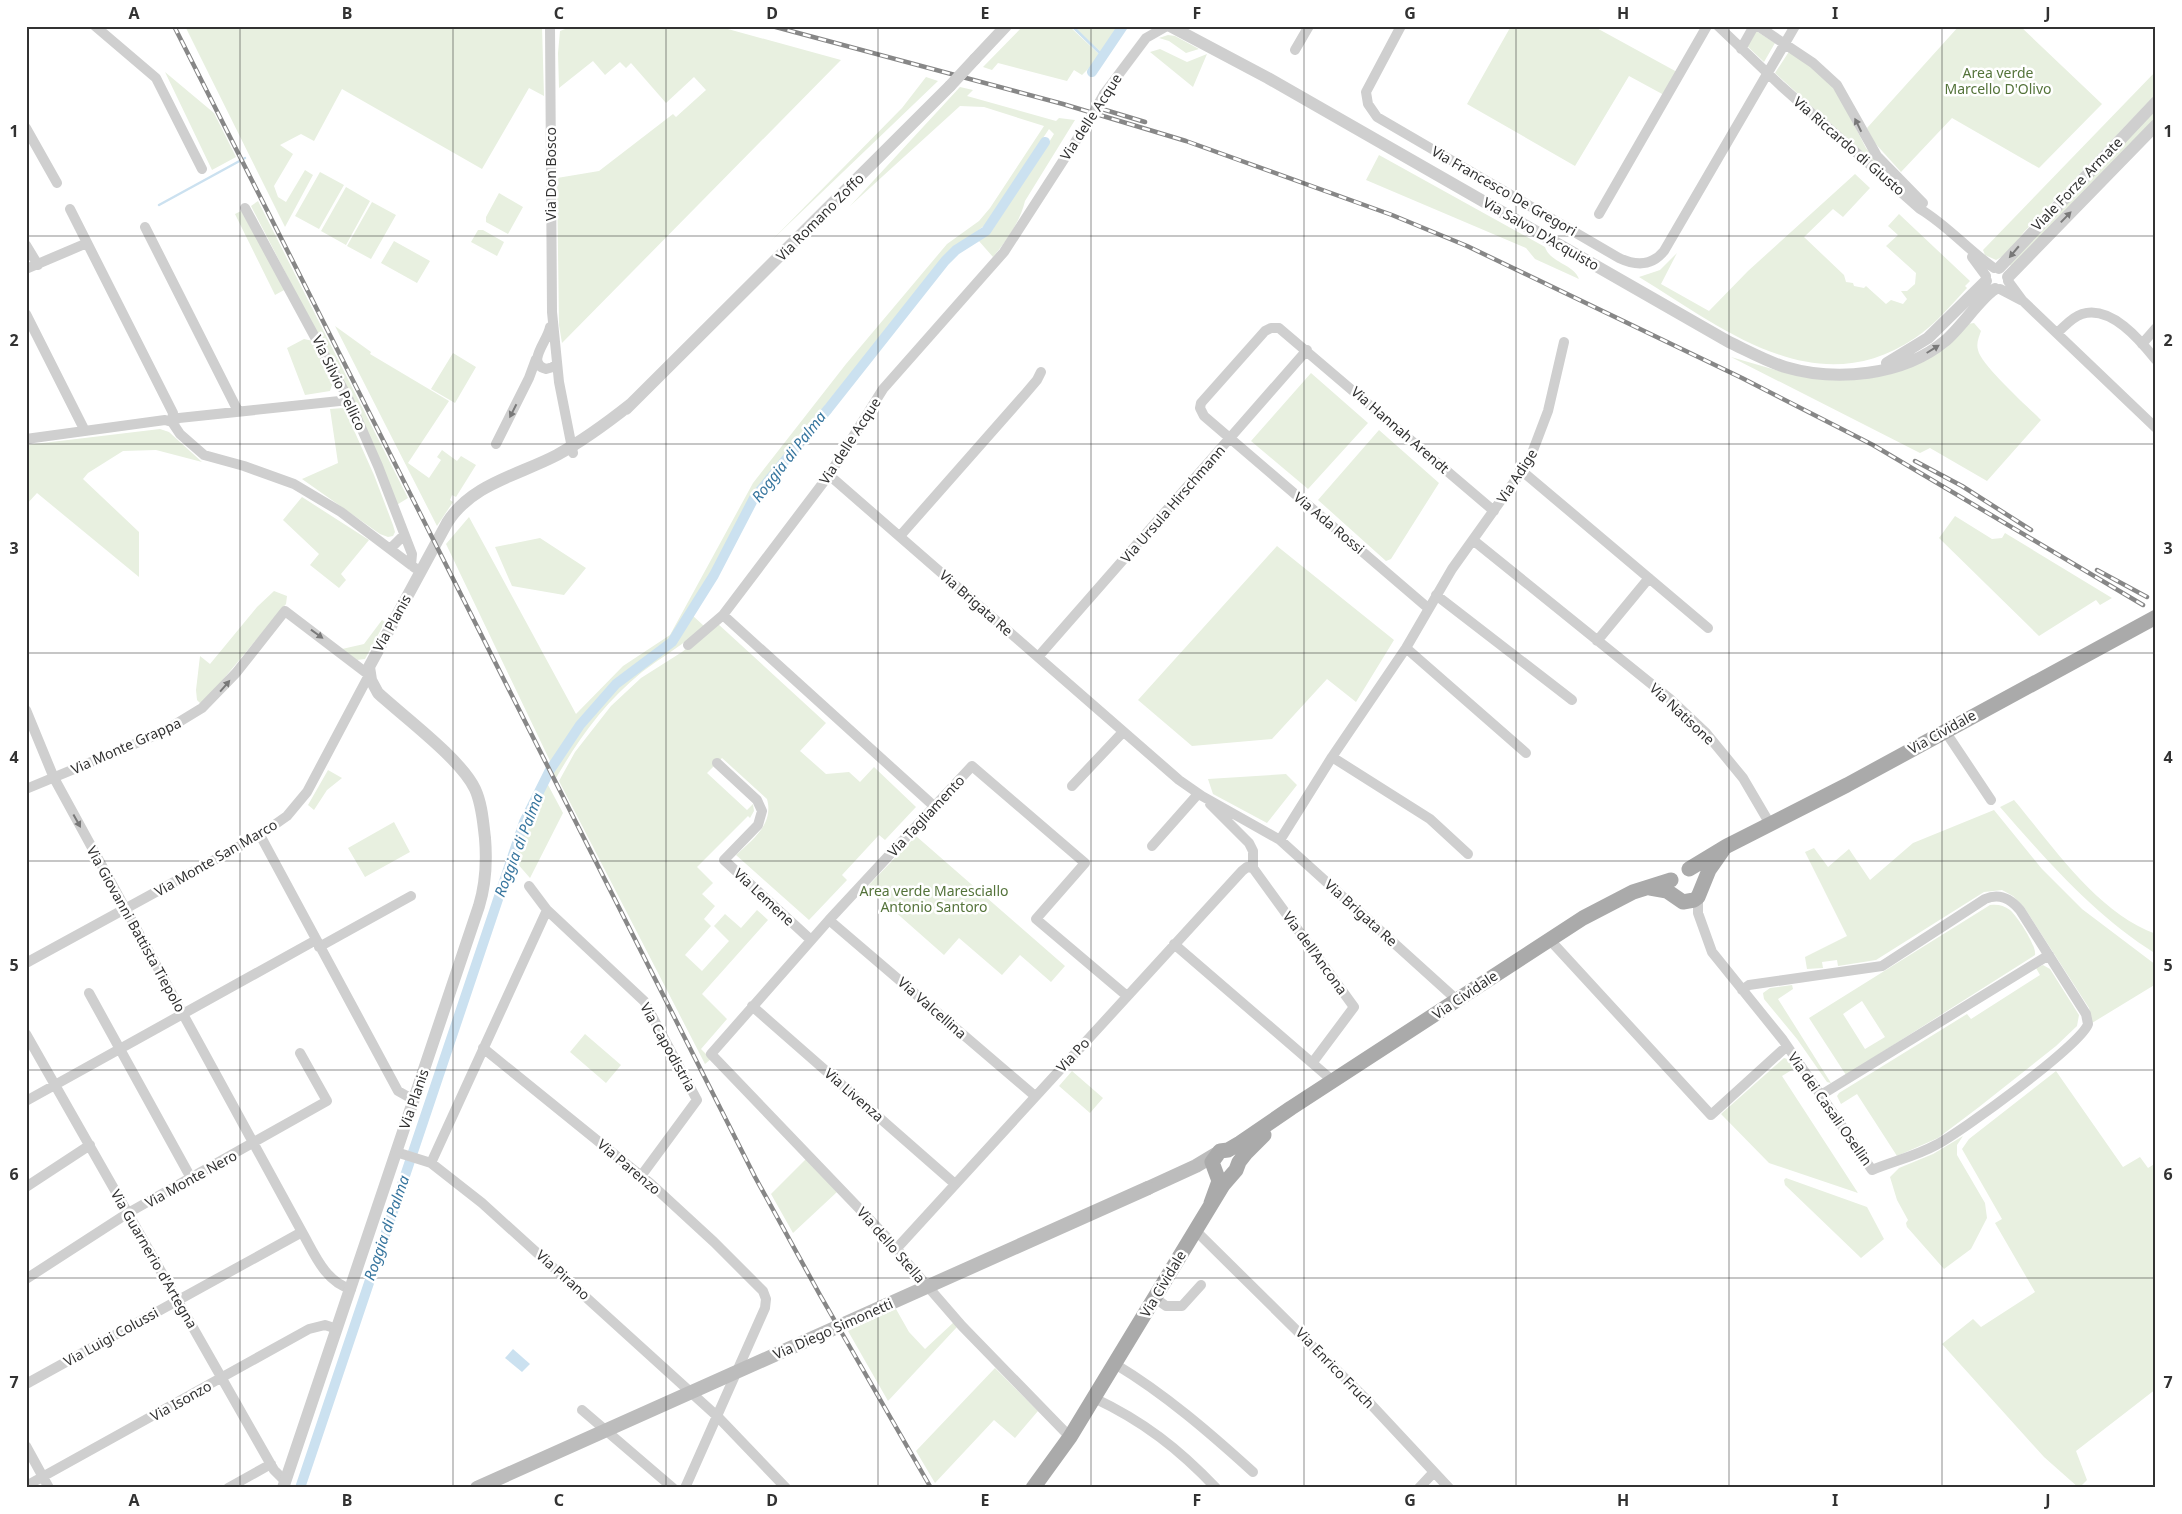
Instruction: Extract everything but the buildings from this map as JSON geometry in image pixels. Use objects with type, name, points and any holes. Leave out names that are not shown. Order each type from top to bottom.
[{"type":"main road","name":"Via Cividale","points":[[1211,1203],[1218,1185],[1212,1162],[1222,1152],[1549,939],[1596,911],[1643,888],[1676,892],[1680,870],[1689,869],[1727,846],[2156,617]]},
{"type":"main road","name":"Via Cividale","points":[[1701,891],[1715,860],[1727,846]]},
{"type":"main road","points":[[1676,892],[1694,900],[1701,891],[1698,873],[1689,869]]},
{"type":"main road","name":"Via Cividale","points":[[1033,1488],[1070,1437],[1211,1203],[1236,1168],[1290,1108]]},
{"type":"main road","points":[[1216,1172],[1223,1176],[1236,1168],[1235,1154],[1222,1152]]},
{"type":"main road","name":"Via Diego Simonetti","points":[[477,1488],[1148,1188],[1222,1152]]},
{"type":"main road","name":"Via Diego Simonetti","points":[[1190,1169],[1207,1167],[1216,1172]]},
{"type":"street","points":[[95,26],[156,78],[202,169]]},
{"type":"street","name":"Via Don Bosco","points":[[550,26],[552,312],[559,382],[572,450]]},
{"type":"street","points":[[551,37],[558,26]]},
{"type":"street","name":"Via Romano Zoffo","points":[[418,571],[462,514],[479,499],[572,450],[631,404],[950,86],[1006,26]]},
{"type":"street","name":"Via delle Acque","points":[[688,645],[723,615],[830,475],[883,389],[1004,252],[1090,119],[1104,94],[1146,38],[1149,26]]},
{"type":"street","name":"Via delle Acque","points":[[1146,38],[1168,26]]},
{"type":"street","name":"Via Salvo D'Acquisto","points":[[1168,26],[1224,54],[1745,350],[1786,367],[1810,372],[1846,374],[1898,366],[1931,351],[1956,332],[1997,279]]},
{"type":"street","name":"Via Salvo D'Acquisto","points":[[1190,26],[1224,54]]},
{"type":"street","points":[[1296,50],[1309,26]]},
{"type":"street","name":"Via Francesco De Gregori","points":[[1401,26],[1368,86],[1366,92],[1368,104],[1372,112],[1381,120],[1619,258],[1634,264],[1648,263],[1664,251],[1767,73]]},
{"type":"street","points":[[1599,214],[1707,26]]},
{"type":"street","name":"Via Riccardo di Giusto","points":[[1718,26],[1767,73],[1920,209],[1932,216]]},
{"type":"street","points":[[1741,49],[1754,26]]},
{"type":"street","name":"Via Riccardo di Giusto","points":[[1758,26],[1822,70],[1837,85],[1869,145],[1887,167],[1924,204],[1932,216],[2156,428]]},
{"type":"street","points":[[1767,73],[1795,26]]},
{"type":"street","name":"Viale Forze Armate","points":[[1997,279],[2156,102]]},
{"type":"street","name":"Viale Forze Armate","points":[[1997,279],[2156,125]]},
{"type":"street","points":[[26,128],[57,184]]},
{"type":"street","name":"Via Silvio Pellico","points":[[246,208],[349,400],[378,466],[418,571]]},
{"type":"street","points":[[70,209],[173,413],[172,422],[180,434],[204,455],[294,484],[341,512],[418,571]]},
{"type":"street","points":[[145,226],[238,411]]},
{"type":"street","points":[[26,269],[87,243]]},
{"type":"street","points":[[26,245],[38,265]]},
{"type":"street","name":"Via Don Bosco","points":[[496,444],[530,378],[536,359],[549,332],[552,312]]},
{"type":"street","points":[[2057,333],[2075,317],[2093,313],[2110,318],[2142,344],[2156,360]]},
{"type":"street","points":[[26,314],[85,431]]},
{"type":"street","name":"Via Hannah Arendt","points":[[1230,438],[1202,413],[1200,406],[1267,329],[1275,327],[1283,330],[1307,350],[1494,511]]},
{"type":"street","points":[[2142,344],[2156,328]]},
{"type":"street","name":"Via Adige","points":[[1280,840],[1332,757],[1406,648],[1436,595],[1522,471],[1542,434],[1564,342]]},
{"type":"street","points":[[542,349],[547,348],[555,352]]},
{"type":"street","name":"Via Ursula Hirschmann","points":[[1038,657],[1307,350]]},
{"type":"street","points":[[536,359],[538,364],[559,382]]},
{"type":"street","points":[[530,378],[557,363]]},
{"type":"street","points":[[900,536],[1037,380],[1041,372]]},
{"type":"street","points":[[26,439],[165,420],[172,422],[180,418],[349,400]]},
{"type":"street","name":"Via Ada Rossi","points":[[1230,438],[1428,608]]},
{"type":"street","name":"Via Romano Zoffo","points":[[418,571],[458,508],[482,490],[572,450]]},
{"type":"street","points":[[1522,471],[1708,628]]},
{"type":"street","name":"Via Brigata Re","points":[[830,475],[1123,732],[1229,817],[1249,843]]},
{"type":"street","points":[[390,550],[404,535]]},
{"type":"street","name":"Via Natisone","points":[[1473,540],[1670,699],[1706,732],[1743,778],[1770,824]]},
{"type":"street","name":"Via Planis","points":[[284,1484],[399,1153],[414,1100],[485,883],[486,858],[480,802],[472,784],[464,772],[415,726],[373,675],[418,571]]},
{"type":"street","points":[[1597,641],[1649,578]]},
{"type":"street","points":[[1436,595],[1572,700]]},
{"type":"street","name":"Via Monte Grappa","points":[[26,789],[161,732],[188,717],[219,692],[285,611],[373,675]]},
{"type":"street","points":[[723,615],[935,807]]},
{"type":"street","points":[[1406,648],[1526,753]]},
{"type":"street","name":"Via Monte San Marco","points":[[26,963],[260,835],[287,816],[307,792],[373,675]]},
{"type":"street","name":"Via Giovanni Battista Tiepolo","points":[[26,710],[54,778],[302,1232],[328,1276],[340,1286],[351,1290]]},
{"type":"street","points":[[1945,731],[1991,800]]},
{"type":"street","points":[[1072,786],[1123,732]]},
{"type":"street","points":[[1332,757],[1430,819],[1468,854]]},
{"type":"street","name":"Via Lemene","points":[[716,764],[756,800],[762,812],[758,825],[724,860],[811,940]]},
{"type":"street","name":"Via Tagliamento","points":[[711,1054],[829,920],[972,766],[1085,863],[1036,919],[1127,996]]},
{"type":"street","points":[[1152,846],[1200,795]]},
{"type":"street","name":"Via Brigata Re","points":[[1229,817],[1262,828],[1280,840],[1458,1000]]},
{"type":"street","points":[[1252,868],[1253,851],[1249,843],[1262,828]]},
{"type":"street","points":[[260,835],[398,1090],[414,1100]]},
{"type":"street","name":"Via Po","points":[[897,1248],[1242,871],[1247,867],[1252,868]]},
{"type":"street","name":"Via dell'Ancona","points":[[1252,868],[1354,1007],[1313,1062]]},
{"type":"street","name":"Via Capodistria","points":[[529,886],[547,910],[644,1001],[697,1100],[642,1176]]},
{"type":"street","name":"Via dei Casali Osellin","points":[[1701,891],[1698,913],[1712,952],[1787,1046],[1872,1170],[1924,1151],[1951,1137],[2063,1053],[2083,1033],[2088,1024],[2087,1018],[2049,955]]},
{"type":"street","points":[[1676,892],[1698,913]]},
{"type":"street","points":[[26,1101],[183,1014],[411,896]]},
{"type":"street","points":[[1742,990],[1749,985],[1882,966],[1991,897],[2007,898],[2016,905],[2049,955],[1820,1095]]},
{"type":"street","points":[[427,1161],[483,1048],[547,910]]},
{"type":"street","name":"Via Valcellina","points":[[829,920],[1036,1096]]},
{"type":"street","points":[[1549,939],[1711,1115],[1787,1046]]},
{"type":"street","points":[[1174,944],[1333,1081]]},
{"type":"street","points":[[89,994],[192,1178]]},
{"type":"street","name":"Via Livenza","points":[[752,1006],[955,1184]]},
{"type":"street","name":"Via Guarnerio d'Artegna","points":[[26,1034],[284,1484]]},
{"type":"street","name":"Via Parenzo","points":[[483,1048],[642,1176],[760,1287],[765,1296],[765,1308],[718,1417]]},
{"type":"street","points":[[254,1144],[327,1101],[300,1053]]},
{"type":"street","name":"Via dello Stella","points":[[711,1054],[897,1248],[903,1258],[962,1326],[1070,1437]]},
{"type":"street","name":"Via Monte Nero","points":[[26,1279],[128,1213],[254,1144]]},
{"type":"street","points":[[26,1187],[90,1145]]},
{"type":"street","name":"Via Pirano","points":[[399,1153],[427,1161],[490,1209],[718,1417],[786,1488]]},
{"type":"street","name":"Via Luigi Colussi","points":[[26,1384],[302,1232]]},
{"type":"street","name":"Via Enrico Fruch","points":[[1193,1234],[1218,1251],[1365,1398],[1448,1488]]},
{"type":"street","points":[[1155,1298],[1166,1306],[1182,1306],[1201,1285]]},
{"type":"street","name":"Via Isonzo","points":[[26,1486],[312,1328],[325,1325],[337,1329]]},
{"type":"street","points":[[1115,1364],[1149,1386],[1210,1433],[1253,1472]]},
{"type":"street","points":[[1094,1398],[1148,1427],[1188,1458],[1216,1488]]},
{"type":"street","points":[[582,1410],[673,1488]]},
{"type":"street","points":[[685,1488],[718,1417]]},
{"type":"street","points":[[26,1446],[49,1488]]},
{"type":"street","points":[[228,1488],[271,1464]]},
{"type":"street","points":[[1419,1488],[1434,1472]]},
{"type":"green space","points":[[185,26],[542,26],[544,96],[529,88],[482,169],[342,89],[314,141],[301,134],[280,145],[293,154],[274,186],[278,197],[286,202],[305,170],[313,175],[285,227]]},
{"type":"green space","points":[[573,26],[717,26],[841,60],[562,343],[559,325],[557,178],[599,171],[673,114],[676,117],[706,90],[694,77],[666,103],[631,63],[626,68],[620,62],[605,75],[593,61],[559,88],[558,53],[560,31]]},
{"type":"green space","points":[[1023,26],[1069,26],[1101,56],[1092,69],[1089,68],[1082,75],[1074,70],[1067,81],[998,63],[992,70],[983,67]]},
{"type":"green space","points":[[1073,26],[1122,26],[1103,54]]},
{"type":"green space","points":[[1511,26],[1593,26],[1677,72],[1664,95],[1629,76],[1575,166],[1467,104]]},
{"type":"green space","name":"Area verde Marcello D'Olivo","points":[[1959,26],[2020,26],[2102,104],[2039,168],[1952,118],[1901,172],[1874,142],[1867,128]]},
{"type":"green space","points":[[1756,31],[1775,43],[1764,62],[1747,46]]},
{"type":"green space","points":[[1168,35],[1175,36],[1199,49],[1186,53],[1169,41],[1159,38]]},
{"type":"green space","points":[[1160,49],[1187,62],[1207,54],[1193,87],[1150,52]]},
{"type":"green space","points":[[1790,50],[1818,71],[1835,88],[1866,148],[1887,172],[1886,174],[1775,73]]},
{"type":"green space","points":[[2156,71],[2156,94],[2024,232],[2007,254],[1996,260],[1985,255],[1983,250]]},
{"type":"green space","points":[[165,72],[214,113],[236,157],[212,170]]},
{"type":"green space","points":[[926,77],[938,81],[772,240],[902,108]]},
{"type":"green space","points":[[960,87],[973,90],[967,96],[1056,121],[1059,118],[1075,120],[1025,201],[1020,216],[1012,230],[993,257],[978,240],[990,232],[1048,144],[1054,134],[1049,129],[985,225],[944,257],[754,494],[726,548],[671,639],[614,682],[584,715],[551,766],[446,544],[469,517],[576,714],[623,666],[670,635],[753,483],[846,364],[947,244],[979,221],[990,208],[1044,126],[984,107],[960,106],[850,206]]},
{"type":"green space","points":[[2156,108],[2156,119],[2013,268],[2008,263]]},
{"type":"green space","points":[[1379,155],[1545,247],[1552,257],[1572,270],[1579,279],[1535,259],[1526,248],[1366,180]]},
{"type":"green space","points":[[320,172],[344,185],[319,229],[295,216]]},
{"type":"green space","points":[[1855,174],[1870,188],[1843,217],[1833,209],[1804,237],[1844,275],[1846,282],[1864,288],[1866,286],[1886,304],[1891,300],[1903,304],[1907,299],[1901,291],[1907,291],[1915,284],[1916,273],[1886,246],[1898,235],[1888,226],[1899,214],[1970,281],[1965,286],[1967,288],[1929,327],[1915,338],[1878,357],[1842,364],[1807,362],[1772,352],[1738,337],[1704,318],[1639,277],[1660,270],[1677,253],[1661,284],[1709,311],[1748,271]]},
{"type":"green space","points":[[346,187],[370,201],[346,245],[321,231]]},
{"type":"green space","points":[[499,193],[523,207],[508,234],[486,222],[486,217]]},
{"type":"green space","points":[[258,201],[408,498],[395,506],[310,320],[251,206]]},
{"type":"green space","points":[[372,202],[396,215],[371,259],[347,246]]},
{"type":"green space","points":[[241,211],[286,289],[275,295],[235,214]]},
{"type":"green space","points":[[478,230],[483,230],[504,242],[497,256],[471,242]]},
{"type":"green space","points":[[394,241],[430,261],[417,283],[381,263]]},
{"type":"green space","points":[[1974,323],[1981,331],[1977,345],[1981,357],[2016,396],[2041,420],[1987,481],[1930,448],[1920,453],[1731,357],[1786,373],[1882,375],[1967,324]]},
{"type":"green space","points":[[335,326],[371,352],[370,354],[449,401],[408,463],[429,478],[441,460],[437,457],[442,450],[457,461],[461,456],[476,465],[456,497],[452,495],[450,500],[453,502],[437,526]]},
{"type":"green space","points":[[304,339],[313,341],[333,382],[330,391],[305,395],[287,348]]},
{"type":"green space","points":[[453,353],[476,367],[455,403],[431,389]]},
{"type":"green space","points":[[1311,373],[1368,423],[1308,489],[1251,441]]},
{"type":"green space","points":[[344,408],[374,475],[393,525],[395,532],[393,536],[388,537],[380,534],[302,479],[338,463],[330,409]]},
{"type":"green space","points":[[160,429],[169,432],[202,462],[156,450],[123,451],[88,473],[83,479],[139,532],[139,577],[37,493],[26,505],[26,445]]},
{"type":"green space","points":[[1379,430],[1439,483],[1391,559],[1386,561],[1318,500]]},
{"type":"green space","points":[[302,497],[369,540],[341,574],[346,580],[339,588],[310,565],[319,554],[283,520]]},
{"type":"green space","points":[[1955,516],[1992,539],[2002,538],[2005,533],[2112,598],[2100,605],[2096,600],[2039,636],[1939,538]]},
{"type":"green space","points":[[540,538],[586,568],[564,595],[512,586],[495,547]]},
{"type":"green space","points":[[1277,546],[1394,640],[1356,702],[1327,679],[1272,739],[1192,746],[1138,700]]},
{"type":"green space","points":[[274,591],[287,596],[286,604],[206,700],[200,703],[197,700],[196,690],[200,656],[210,664],[257,607]]},
{"type":"green space","points":[[691,614],[704,626],[642,672],[616,695],[584,734],[556,778],[553,772],[580,729],[598,707],[626,680],[674,643]]},
{"type":"green space","points":[[382,620],[385,622],[365,659],[357,660],[342,649],[364,644]]},
{"type":"green space","points":[[717,623],[826,723],[800,751],[826,774],[849,772],[860,782],[874,767],[916,807],[885,840],[879,835],[842,875],[847,880],[809,920],[736,855],[755,837],[765,823],[768,816],[767,799],[722,758],[707,773],[747,810],[753,804],[754,811],[750,818],[748,816],[697,867],[713,883],[702,894],[715,906],[704,919],[711,926],[685,955],[702,971],[729,941],[714,926],[725,914],[741,928],[757,910],[768,920],[702,994],[727,1019],[701,1049],[711,1059],[705,1064],[559,781],[575,752],[611,706],[641,678],[682,652]]},
{"type":"green space","points":[[328,770],[342,778],[327,790],[314,810],[308,805]]},
{"type":"green space","points":[[1286,774],[1297,785],[1267,823],[1213,794],[1208,779]]},
{"type":"green space","points":[[547,783],[563,813],[530,878],[516,862],[527,823]]},
{"type":"green space","points":[[2014,800],[2095,895],[2114,911],[2156,934],[2156,954],[2133,939],[2092,905],[2036,848],[2000,807]]},
{"type":"green space","points":[[1994,810],[2042,869],[2082,909],[2156,965],[2156,984],[2092,1023],[2089,1008],[2024,907],[2013,896],[2002,890],[1984,892],[1876,960],[1838,966],[1837,960],[1822,962],[1823,968],[1807,969],[1805,957],[1847,936],[1805,852],[1814,848],[1828,867],[1849,849],[1870,880],[1913,843]]},
{"type":"green space","points":[[394,822],[410,852],[365,877],[348,848]]},
{"type":"green space","name":"Area verde Maresciallo Antonio Santoro","points":[[916,836],[1065,966],[1051,982],[1020,955],[1002,975],[959,938],[944,955],[867,887]]},
{"type":"green space","points":[[1990,905],[2000,905],[2010,910],[2026,931],[2035,951],[2035,955],[1846,1075],[1809,1018]],"holes":[[[1862,1001],[1885,1037],[1865,1049],[1843,1014]]]},
{"type":"green space","points":[[2043,965],[2050,969],[2079,1015],[2077,1026],[2056,1046],[1938,1138],[1897,1156],[1857,1094],[1841,1104],[1837,1096],[1839,1093],[1967,1014],[1971,1019],[2040,975],[2036,968]]},
{"type":"green space","points":[[1792,985],[1793,989],[1778,999],[1831,1083],[1827,1082],[1797,1039],[1764,999],[1763,993],[1770,988]]},
{"type":"green space","points":[[585,1034],[621,1065],[606,1083],[570,1052]]},
{"type":"green space","points":[[1784,1058],[1790,1060],[1795,1068],[1782,1076],[1858,1193],[1769,1163],[1721,1114]]},
{"type":"green space","points":[[1072,1071],[1103,1098],[1090,1113],[1059,1086]]},
{"type":"green space","points":[[2056,1071],[2123,1167],[2140,1157],[2148,1168],[2156,1163],[2156,1389],[2076,1451],[2087,1480],[2079,1488],[2044,1457],[1942,1344],[1973,1319],[1981,1327],[2035,1292],[1995,1223],[2002,1219],[1962,1149],[1969,1139]]},
{"type":"green space","points":[[1963,1136],[1957,1145],[1957,1155],[1985,1203],[1987,1218],[1971,1249],[1944,1269],[1907,1227],[1906,1223],[1908,1220],[1897,1200],[1890,1177],[1899,1168],[1933,1154]]},
{"type":"green space","points":[[806,1159],[837,1192],[793,1233],[771,1194]]},
{"type":"green space","points":[[1786,1178],[1867,1207],[1884,1239],[1861,1258],[1785,1185],[1784,1180]]},
{"type":"green space","points":[[896,1309],[909,1332],[925,1349],[954,1322],[957,1327],[888,1401],[848,1331]]},
{"type":"green space","points":[[995,1368],[1038,1411],[1015,1438],[994,1420],[935,1483],[916,1451]]},
{"type":"water","points":[[513,1349],[530,1364],[522,1372],[505,1358]]},
{"type":"waterway","points":[[1072,26],[1103,56]]},
{"type":"waterway","name":"Roggia di Palma","points":[[1092,72],[1123,26]]},
{"type":"waterway","name":"Roggia di Palma","points":[[300,1488],[524,822],[550,770],[580,725],[616,684],[672,642],[714,575],[754,498],[828,409],[945,261],[956,250],[986,231],[1045,142]]},
{"type":"waterway","points":[[159,205],[245,158]]},
{"type":"railway","points":[[174,26],[755,1177],[820,1295],[931,1488]]},
{"type":"railway","points":[[772,26],[1063,104],[1186,141],[1392,215],[1467,246],[1742,378],[1873,445],[2143,605]]},
{"type":"railway","points":[[1102,109],[1145,122]]},
{"type":"railway","points":[[1915,461],[1962,486],[2031,530]]},
{"type":"railway","points":[[2097,570],[2147,597]]}]
